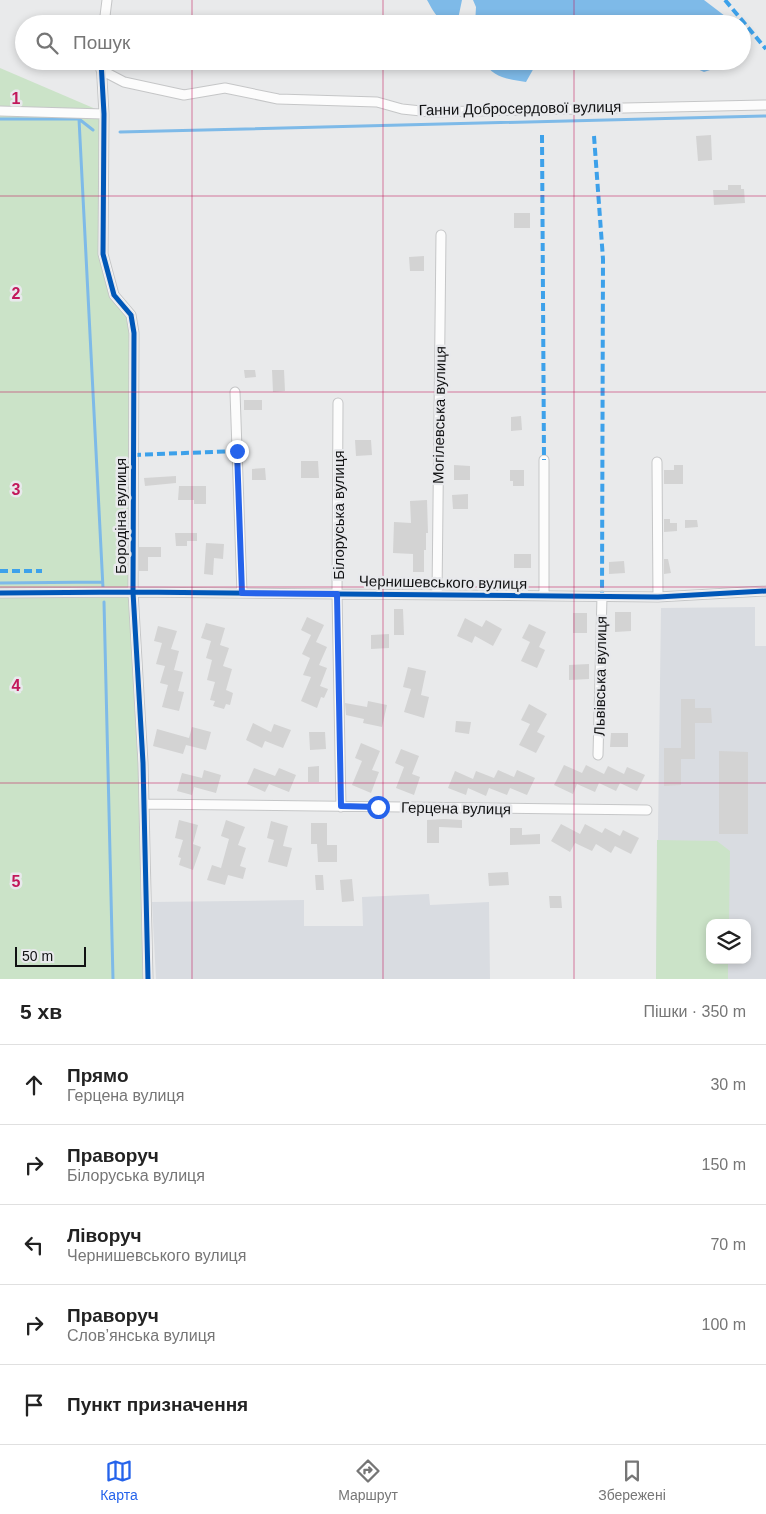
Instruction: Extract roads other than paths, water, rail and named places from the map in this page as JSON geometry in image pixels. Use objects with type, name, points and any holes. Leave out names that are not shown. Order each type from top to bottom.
[{"type":"street","points":[[105,15],[107,0]]},
{"type":"street","name":"Бородіна вулиця","points":[[101,70],[104,114],[103,254],[114,296],[131,315],[134,333],[133,592],[144,804],[148,979]]},
{"type":"street","name":"Ганни Добросердової вулиця","points":[[107,70],[124,82],[184,95],[225,88],[278,99],[377,102],[402,109],[431,112],[766,105]]},
{"type":"street","points":[[0,111],[104,114]]},
{"type":"street","name":"Могілевська вулиця","points":[[437,595],[441,235]]},
{"type":"street","points":[[235,392],[242,593]]},
{"type":"street","name":"Білоруська вулиця","points":[[338,403],[337,594],[341,806]]},
{"type":"street","points":[[544,460],[544,596]]},
{"type":"street","points":[[657,462],[658,597]]},
{"type":"street","name":"Чернишевського вулиця","points":[[0,593],[133,592],[658,597],[766,591]]},
{"type":"street","name":"Львівська вулиця","points":[[598,755],[602,596]]},
{"type":"street","name":"Герцена вулиця","points":[[144,804],[647,810]]},
{"type":"water","points":[[427,0],[462,0],[459,15],[435,14]]},
{"type":"water","points":[[473,0],[704,0],[724,15],[476,15],[476,7]]},
{"type":"water","points":[[491,70],[533,70],[526,82],[507,79]]},
{"type":"waterway","points":[[120,132],[766,116]]},
{"type":"waterway","points":[[0,119],[79,119],[93,130]]},
{"type":"waterway","points":[[79,119],[103,588]]},
{"type":"waterway","points":[[0,583],[102,582]]},
{"type":"waterway","points":[[104,602],[113,979]]}]
